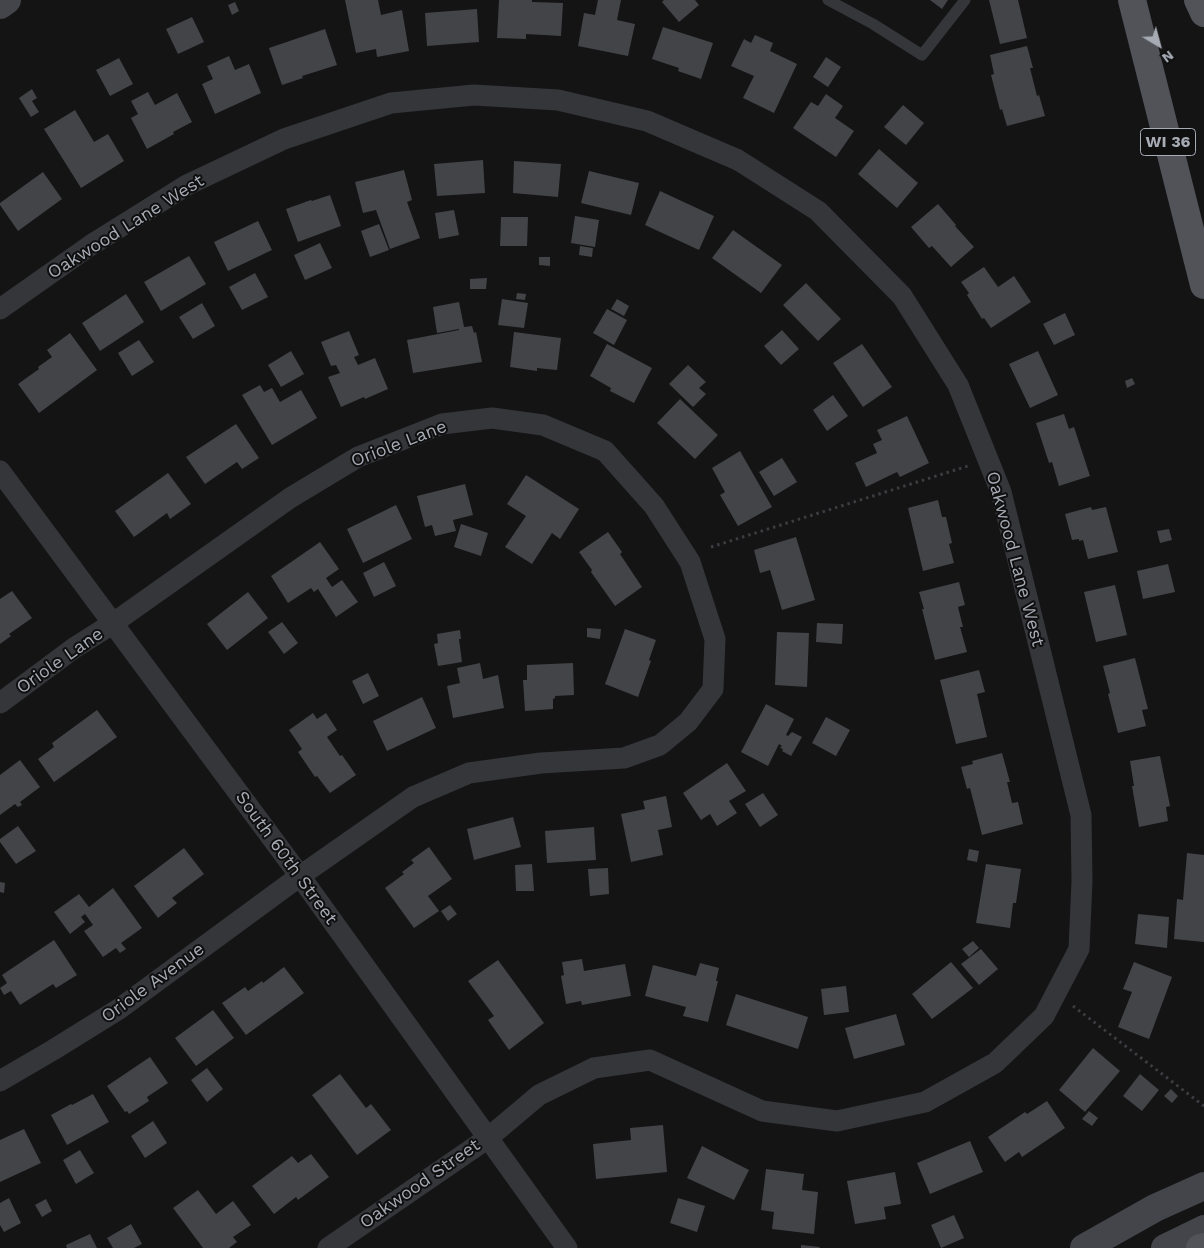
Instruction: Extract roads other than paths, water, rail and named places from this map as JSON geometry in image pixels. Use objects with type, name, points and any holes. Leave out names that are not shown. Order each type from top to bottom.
[{"type":"main road","name":"WI 36","points":[[1132,0],[1204,285]]},
{"type":"main road","points":[[1198,0],[1204,13]]},
{"type":"main road","points":[[1200,1248],[1204,1247]]},
{"type":"street","points":[[0,5],[7,0]]},
{"type":"street","name":"Oakwood Lane West","points":[[0,310],[91,245],[187,185],[284,139],[391,102],[474,95],[558,100],[647,121],[729,156],[818,211],[902,296],[958,386],[1001,492],[1081,815],[1082,881],[1079,949],[1044,1016],[995,1063],[925,1102],[837,1121],[762,1111],[650,1060],[594,1068],[539,1095],[488,1138]]},
{"type":"street","name":"Oriole Lane","points":[[0,703],[74,648],[112,624],[290,498],[358,457],[442,424],[492,418],[543,425],[605,451],[654,506],[690,562],[715,639],[713,689],[688,722],[660,745],[624,758],[541,763],[469,772],[413,797],[300,876]]},
{"type":"street","name":"South 60th Street","points":[[0,471],[300,876],[567,1248]]},
{"type":"street","name":"Oriole Avenue","points":[[0,1081],[119,1009],[300,876]]},
{"type":"street","name":"Oakwood Street","points":[[328,1248],[488,1138]]},
{"type":"street","points":[[1084,1248],[1155,1208],[1204,1186]]},
{"type":"street","points":[[1165,1248],[1204,1229]]},
{"type":"lane","points":[[828,0],[873,24],[922,55],[965,0]]}]
